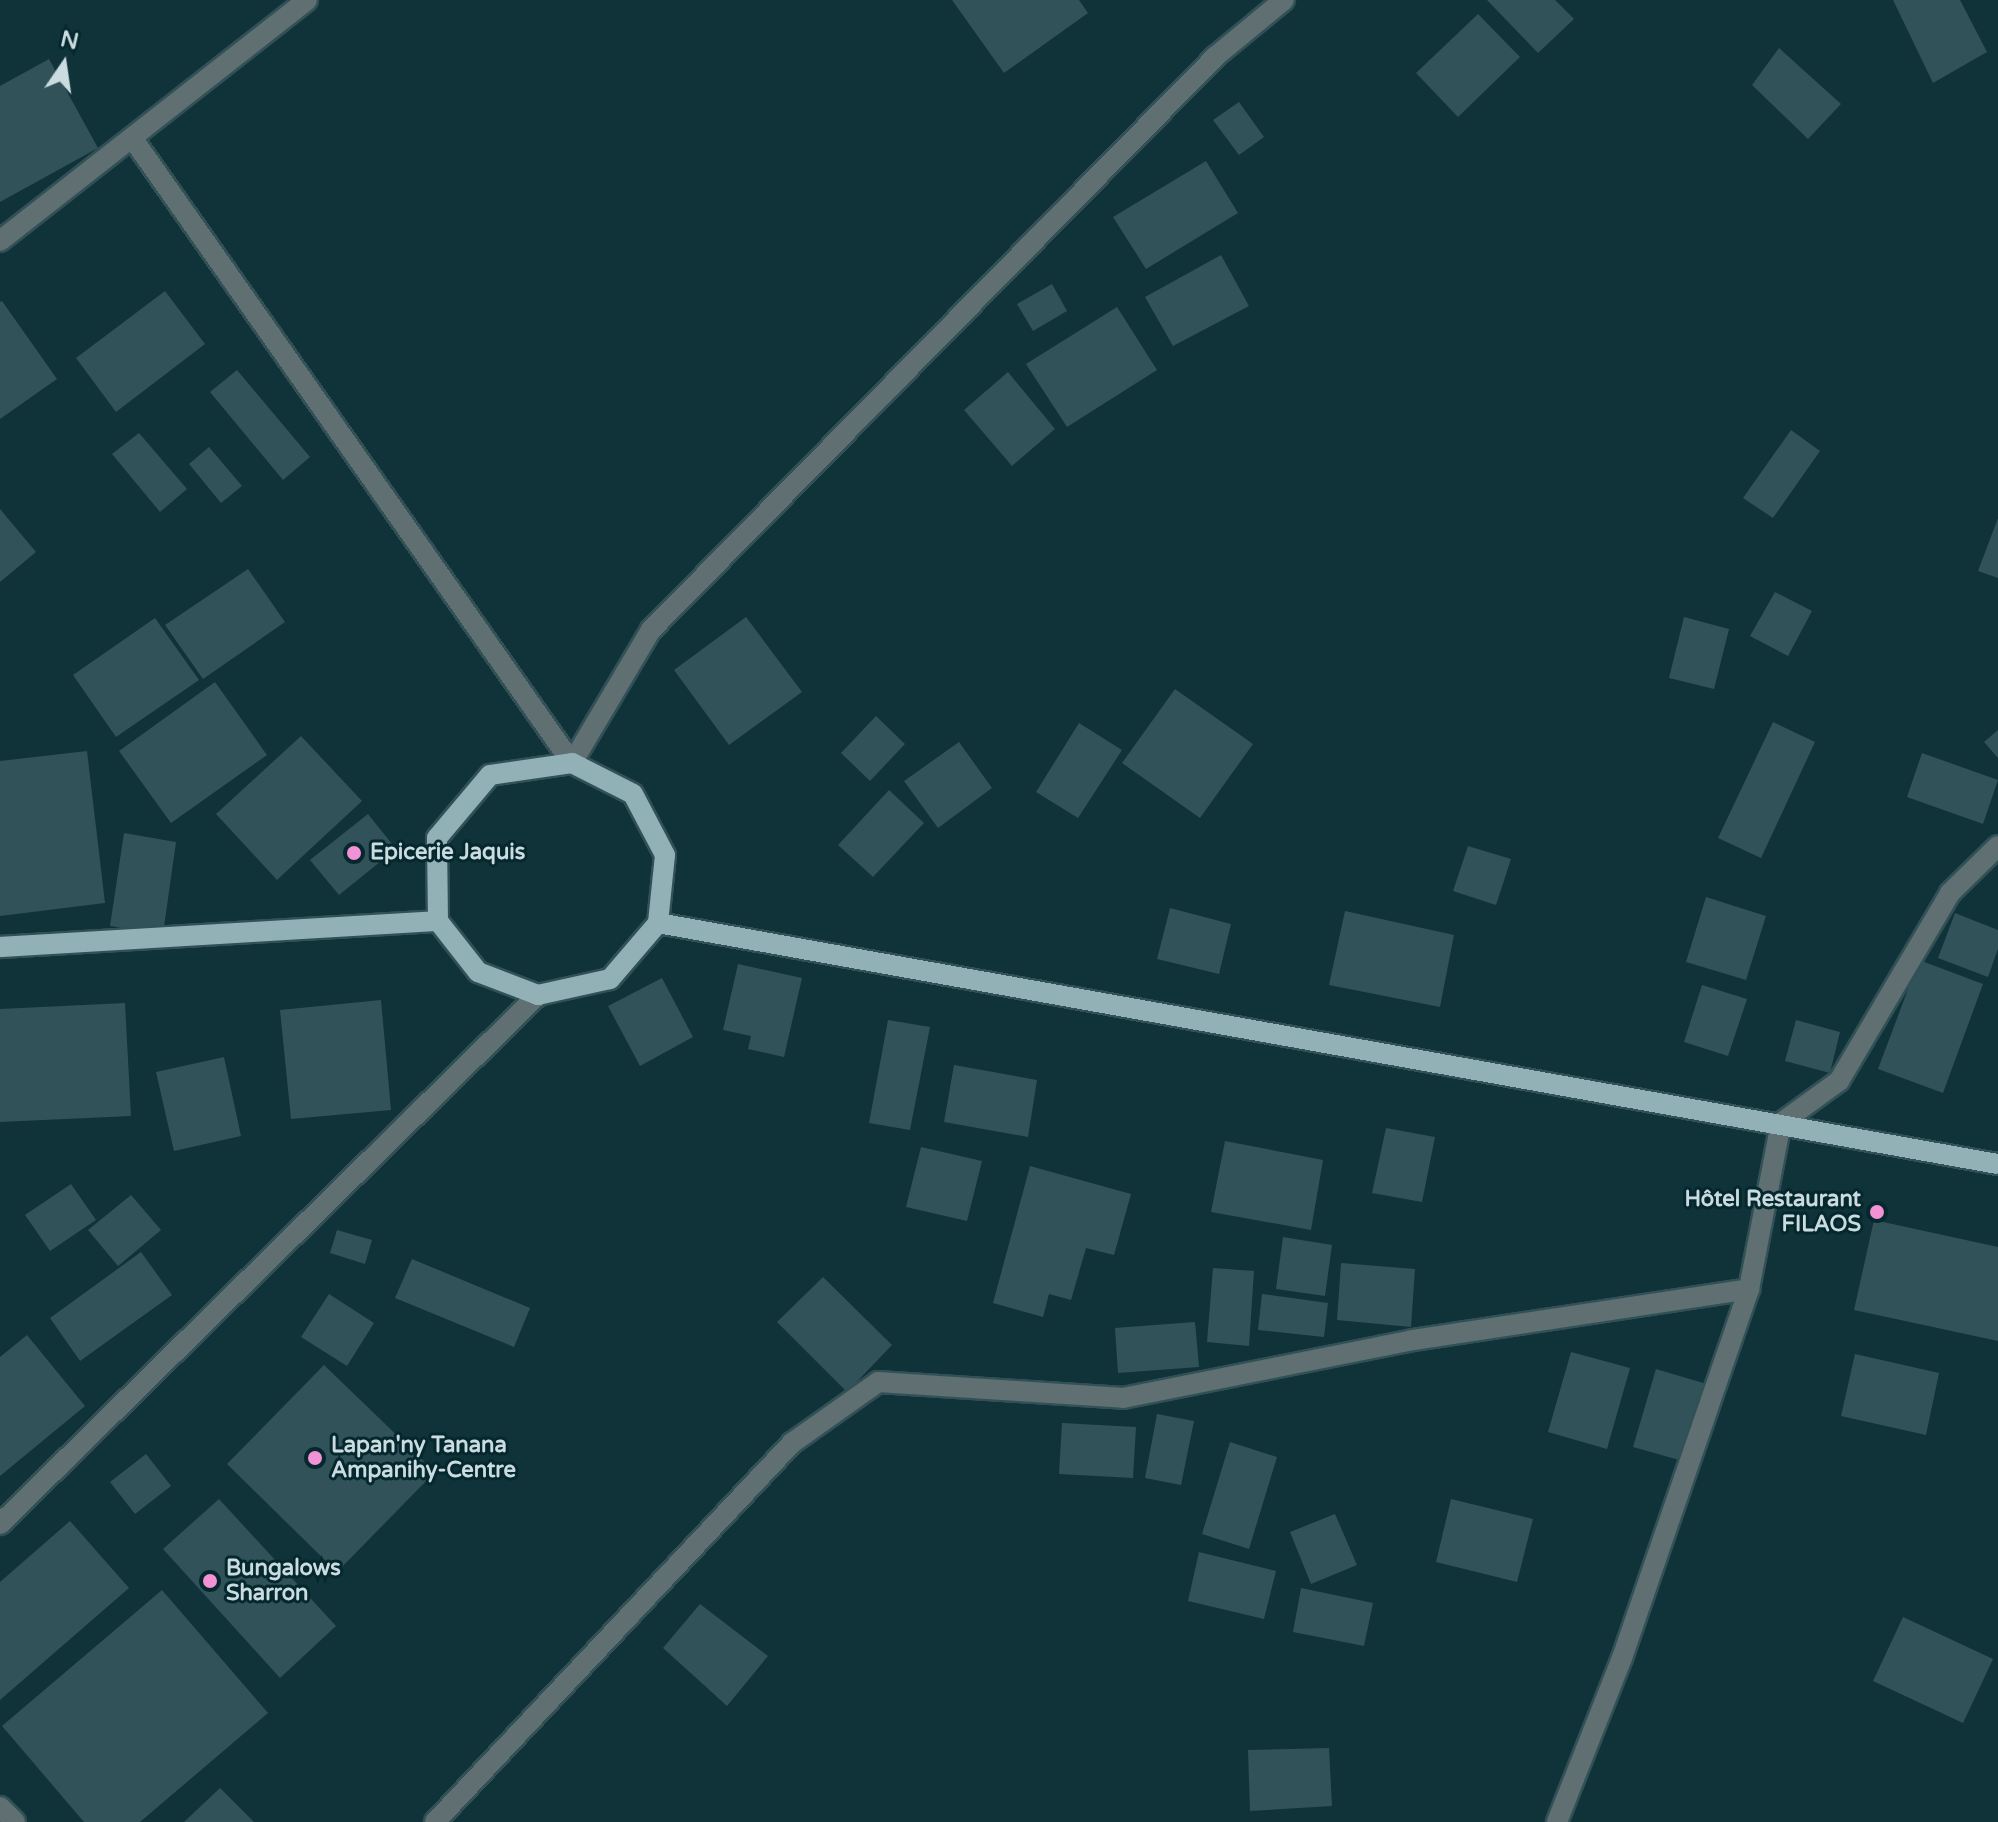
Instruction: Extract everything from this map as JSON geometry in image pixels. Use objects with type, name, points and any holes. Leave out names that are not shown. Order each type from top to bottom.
[{"type":"main road","points":[[572,763],[633,794],[665,855],[658,923],[610,979],[538,995],[478,972],[438,921],[437,838],[490,775],[572,763]]},
{"type":"main road","points":[[0,947],[438,921]]},
{"type":"main road","points":[[658,923],[1998,1164]]},
{"type":"street","points":[[0,241],[307,0]]},
{"type":"street","points":[[133,139],[572,763],[651,630],[1216,56],[1284,0]]},
{"type":"street","points":[[1557,1822],[1622,1658],[1749,1289],[1781,1123],[1839,1081],[1950,893],[1998,846]]},
{"type":"street","points":[[0,1524],[538,995]]},
{"type":"street","points":[[435,1822],[792,1443],[878,1382],[1123,1398],[1413,1340],[1749,1289]]},
{"type":"street","points":[[0,1807],[15,1822]]},
{"type":"building","points":[[952,0],[1079,0],[1088,13],[1004,73]]},
{"type":"building","points":[[1487,0],[1555,0],[1574,19],[1538,53]]},
{"type":"building","points":[[1893,0],[1960,0],[1987,52],[1933,83]]},
{"type":"building","points":[[1478,14],[1520,57],[1458,117],[1416,73]]},
{"type":"building","points":[[1779,48],[1841,104],[1808,139],[1752,85]]},
{"type":"building","points":[[49,59],[98,148],[0,202],[0,86]]},
{"type":"building","points":[[1239,102],[1264,137],[1239,155],[1213,120]]},
{"type":"building","points":[[1206,161],[1238,213],[1146,269],[1113,217]]},
{"type":"building","points":[[1221,255],[1249,306],[1173,346],[1145,297]]},
{"type":"building","points":[[1052,284],[1067,311],[1033,331],[1017,304]]},
{"type":"building","points":[[165,291],[205,344],[116,412],[76,358]]},
{"type":"building","points":[[0,302],[57,379],[0,419]]},
{"type":"building","points":[[1117,307],[1157,370],[1067,427],[1026,364]]},
{"type":"building","points":[[237,370],[310,457],[283,480],[210,392]]},
{"type":"building","points":[[1008,372],[1055,429],[1012,466],[964,410]]},
{"type":"building","points":[[1791,430],[1820,451],[1773,518],[1743,498]]},
{"type":"building","points":[[139,433],[187,489],[160,512],[112,454]]},
{"type":"building","points":[[209,447],[242,486],[221,503],[189,464]]},
{"type":"building","points":[[0,509],[36,552],[0,582]]},
{"type":"building","points":[[1998,518],[1998,578],[1978,571]]},
{"type":"building","points":[[248,569],[285,622],[203,679],[165,625]]},
{"type":"building","points":[[1775,592],[1812,611],[1788,656],[1750,636]]},
{"type":"building","points":[[746,617],[802,692],[729,745],[674,670]]},
{"type":"building","points":[[1684,617],[1729,629],[1714,689],[1669,678]]},
{"type":"building","points":[[155,618],[199,680],[116,737],[73,675]]},
{"type":"building","points":[[215,682],[267,755],[171,823],[119,751]]},
{"type":"building","points":[[1175,689],[1253,744],[1200,818],[1122,763]]},
{"type":"building","points":[[876,716],[905,744],[870,781],[841,753]]},
{"type":"building","points":[[1773,722],[1815,742],[1761,858],[1718,838]]},
{"type":"building","points":[[1079,723],[1122,750],[1078,818],[1036,792]]},
{"type":"building","points":[[1998,730],[1998,758],[1984,742]]},
{"type":"building","points":[[301,736],[362,801],[277,880],[216,814]]},
{"type":"building","points":[[959,742],[992,788],[938,828],[904,781]]},
{"type":"building","points":[[87,751],[105,903],[0,916],[0,761]]},
{"type":"building","points":[[1922,753],[1998,780],[1983,824],[1907,797]]},
{"type":"building","points":[[889,790],[924,823],[873,877],[838,845]]},
{"type":"building","points":[[368,814],[396,849],[339,895],[310,860]]},
{"type":"building","points":[[124,833],[176,842],[163,934],[110,926]]},
{"type":"building","points":[[1468,846],[1511,859],[1496,905],[1453,891]]},
{"type":"building","points":[[1706,897],[1766,916],[1746,980],[1686,962]]},
{"type":"building","points":[[1170,908],[1231,924],[1219,974],[1157,959]]},
{"type":"building","points":[[1345,911],[1454,935],[1440,1007],[1329,985]]},
{"type":"building","points":[[1955,913],[1998,930],[1998,949],[1988,977],[1938,958]]},
{"type":"building","points":[[1919,960],[1983,984],[1943,1093],[1878,1069]]},
{"type":"building","points":[[738,964],[802,978],[784,1057],[748,1049],[751,1036],[723,1030]]},
{"type":"building","points":[[662,978],[693,1037],[640,1066],[608,1006]]},
{"type":"building","points":[[1702,985],[1747,999],[1728,1056],[1684,1042]]},
{"type":"building","points":[[381,1000],[391,1110],[291,1119],[280,1010]]},
{"type":"building","points":[[125,1003],[131,1116],[0,1122],[0,1009]]},
{"type":"building","points":[[888,1020],[930,1027],[910,1130],[869,1123]]},
{"type":"building","points":[[1796,1020],[1840,1032],[1830,1073],[1785,1061]]},
{"type":"building","points":[[224,1057],[241,1136],[174,1151],[156,1072]]},
{"type":"building","points":[[954,1065],[1037,1080],[1028,1137],[944,1122]]},
{"type":"building","points":[[1386,1128],[1435,1137],[1422,1202],[1372,1193]]},
{"type":"building","points":[[1225,1141],[1323,1160],[1311,1230],[1211,1212]]},
{"type":"building","points":[[921,1147],[982,1161],[967,1221],[906,1207]]},
{"type":"building","points":[[1030,1166],[1131,1194],[1114,1255],[1086,1248],[1071,1300],[1049,1294],[1043,1317],[993,1303]]},
{"type":"building","points":[[71,1184],[96,1220],[50,1251],[25,1215]]},
{"type":"building","points":[[131,1195],[161,1230],[118,1266],[88,1230]]},
{"type":"building","points":[[1874,1220],[1998,1247],[1998,1341],[1854,1310]]},
{"type":"building","points":[[337,1230],[372,1240],[365,1264],[330,1253]]},
{"type":"building","points":[[1283,1237],[1332,1245],[1325,1296],[1276,1289]]},
{"type":"building","points":[[141,1252],[172,1295],[80,1361],[50,1318]]},
{"type":"building","points":[[412,1259],[530,1308],[514,1347],[395,1298]]},
{"type":"building","points":[[1341,1263],[1415,1269],[1411,1327],[1337,1320]]},
{"type":"building","points":[[1213,1268],[1254,1271],[1249,1346],[1207,1342]]},
{"type":"building","points":[[823,1277],[892,1345],[847,1392],[777,1322]]},
{"type":"building","points":[[329,1294],[374,1323],[347,1366],[301,1337]]},
{"type":"building","points":[[1262,1294],[1328,1303],[1324,1337],[1258,1330]]},
{"type":"building","points":[[1195,1322],[1199,1367],[1118,1373],[1115,1328]]},
{"type":"building","points":[[27,1335],[85,1406],[0,1476],[0,1357]]},
{"type":"building","points":[[1571,1352],[1630,1368],[1607,1449],[1548,1432]]},
{"type":"building","points":[[1855,1354],[1939,1373],[1926,1435],[1841,1416]]},
{"type":"building","points":[[324,1365],[435,1472],[337,1572],[227,1464]]},
{"type":"building","points":[[1656,1369],[1710,1385],[1686,1462],[1633,1447]]},
{"type":"building","points":[[1157,1414],[1194,1421],[1181,1485],[1145,1478]]},
{"type":"building","points":[[1062,1423],[1136,1427],[1133,1478],[1059,1474]]},
{"type":"building","points":[[1230,1442],[1277,1457],[1249,1549],[1202,1534]]},
{"type":"building","points":[[146,1454],[171,1486],[135,1514],[110,1482]]},
{"type":"building","points":[[219,1499],[336,1626],[280,1678],[163,1549]]},
{"type":"building","points":[[1451,1499],[1533,1519],[1517,1582],[1436,1562]]},
{"type":"building","points":[[1335,1514],[1357,1565],[1311,1584],[1290,1532]]},
{"type":"building","points":[[70,1521],[129,1588],[0,1700],[0,1582]]},
{"type":"building","points":[[1199,1552],[1276,1571],[1264,1619],[1188,1601]]},
{"type":"building","points":[[1301,1588],[1373,1603],[1364,1646],[1293,1632]]},
{"type":"building","points":[[162,1590],[268,1713],[140,1822],[84,1822],[2,1726]]},
{"type":"building","points":[[700,1604],[768,1656],[727,1706],[663,1648]]},
{"type":"building","points":[[1903,1617],[1993,1659],[1963,1723],[1873,1681]]},
{"type":"building","points":[[1329,1748],[1332,1806],[1250,1811],[1248,1750]]},
{"type":"building","points":[[220,1788],[254,1822],[184,1822]]},
{"type":"place","name":"Epicerie Jaquis","points":[[354,853]]},
{"type":"place","name":"Hôtel Restaurant FILAOS","points":[[1877,1212]]},
{"type":"place","name":"Lapan'ny Tanana Ampanihy-Centre","points":[[315,1458]]},
{"type":"place","name":"Bungalows Sharron","points":[[210,1581]]}]
